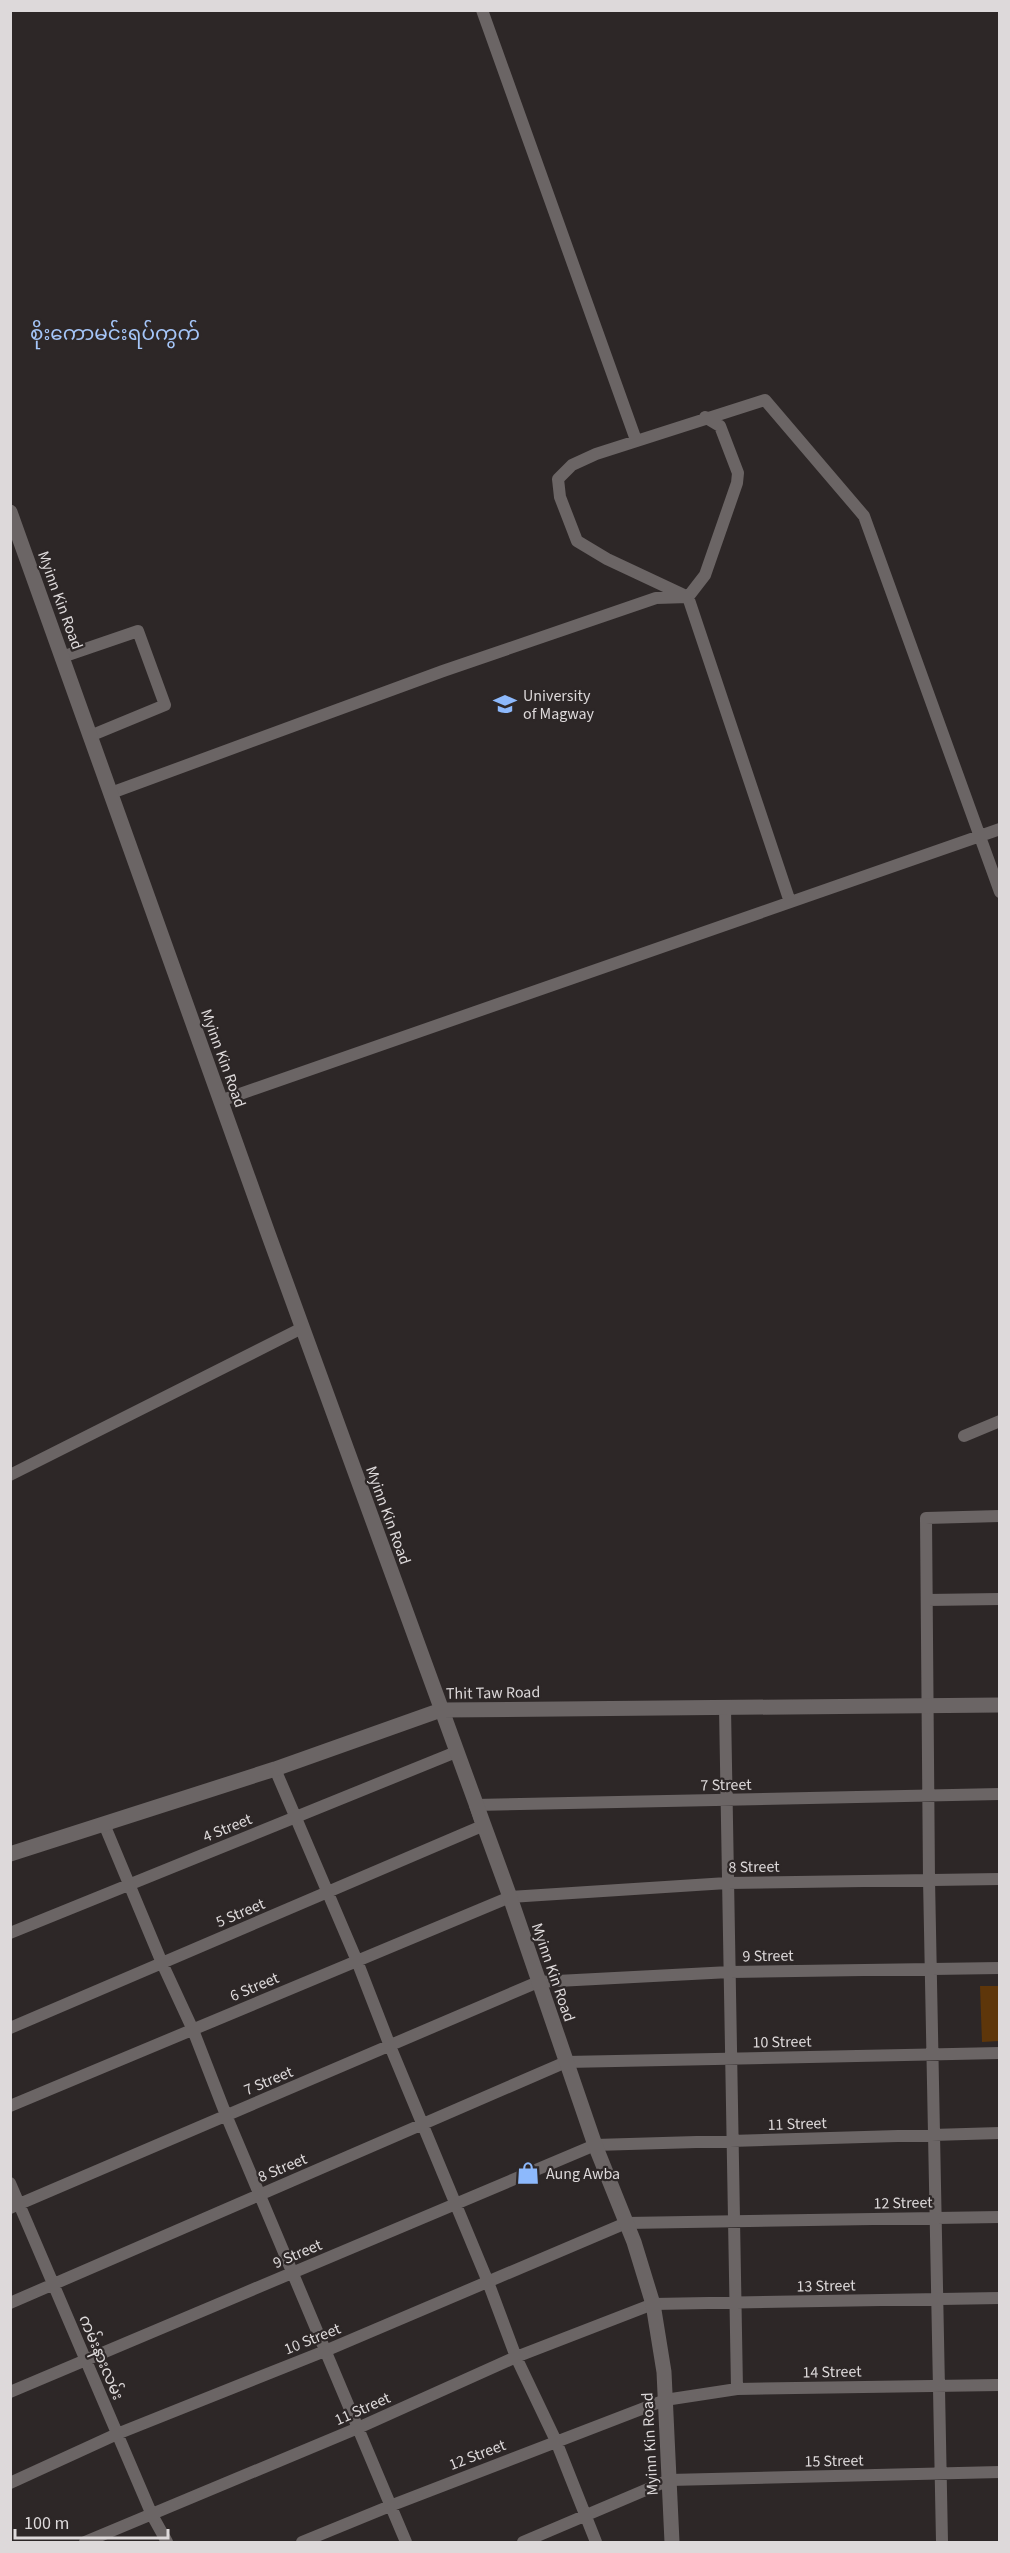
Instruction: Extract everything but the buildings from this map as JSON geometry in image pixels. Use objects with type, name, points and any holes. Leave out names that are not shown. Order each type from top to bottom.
[{"type":"street","points":[[482,10],[636,440]]},
{"type":"street","points":[[790,902],[688,597],[607,559],[578,541],[560,497],[558,479],[572,465],[636,440],[765,400],[864,516],[999,892]]},
{"type":"street","points":[[688,597],[705,574],[737,483],[738,473],[720,426],[705,417]]},
{"type":"street","name":"Myinn Kin Road","points":[[10,513],[475,1805]]},
{"type":"street","points":[[111,793],[443,671],[656,598],[688,597]]},
{"type":"street","points":[[62,657],[138,631],[165,705],[90,736]]},
{"type":"street","points":[[220,1101],[999,829]]},
{"type":"street","points":[[10,1475],[302,1328]]},
{"type":"street","points":[[964,1436],[999,1421]]},
{"type":"street","points":[[942,2542],[929,1879],[926,1518],[999,1516]]},
{"type":"street","points":[[927,1600],[999,1599]]},
{"type":"street","name":"Thit Taw Road","points":[[10,1854],[275,1769],[441,1710],[999,1706]]},
{"type":"street","points":[[725,1708],[737,2389]]},
{"type":"street","name":"4 Street","points":[[10,1933],[456,1752]]},
{"type":"street","points":[[275,1769],[326,1893],[357,1961],[488,2282],[516,2357],[556,2440],[596,2542]]},
{"type":"street","name":"7 Street","points":[[475,1805],[999,1794]]},
{"type":"street","points":[[475,1805],[482,1826]]},
{"type":"street","points":[[104,1824],[162,1963],[193,2030],[226,2115],[406,2542]]},
{"type":"street","name":"Myinn Kin Road","points":[[482,1826],[510,1897],[595,2145],[626,2223],[653,2304],[664,2373],[672,2542]]},
{"type":"street","name":"5 Street","points":[[10,2028],[482,1826]]},
{"type":"street","name":"8 Street","points":[[510,1897],[727,1883],[999,1879]]},
{"type":"street","name":"6 Street","points":[[10,2106],[510,1897]]},
{"type":"street","name":"9 Street","points":[[538,1982],[730,1972],[999,1968]]},
{"type":"street","name":"7 Street","points":[[15,2206],[538,1982]]},
{"type":"street","name":"10 Street","points":[[566,2062],[999,2053]]},
{"type":"street","name":"8 Street","points":[[10,2303],[566,2062]]},
{"type":"street","name":"11 Street","points":[[595,2145],[999,2133]]},
{"type":"street","name":"9 Street","points":[[10,2392],[595,2145]]},
{"type":"street","name":"ကမ်းနားလမ်း","points":[[10,2183],[15,2206],[53,2284],[152,2515],[167,2542]]},
{"type":"street","name":"12 Street","points":[[626,2223],[999,2217]]},
{"type":"street","name":"10 Street","points":[[10,2483],[117,2434],[325,2351],[626,2223]]},
{"type":"street","name":"13 Street","points":[[653,2304],[999,2298]]},
{"type":"street","name":"11 Street","points":[[85,2542],[358,2428],[516,2357],[653,2304]]},
{"type":"street","name":"14 Street","points":[[665,2400],[737,2389],[999,2385]]},
{"type":"street","name":"12 Street","points":[[302,2542],[556,2440],[665,2400]]},
{"type":"street","name":"15 Street","points":[[669,2480],[999,2472]]},
{"type":"street","points":[[523,2542],[669,2480]]},
{"type":"shaded area","points":[[980,1986],[999,1986],[999,2041],[982,2042]]},
{"type":"place","name":"University of Magway","points":[[505,704]]},
{"type":"place","name":"Aung Awba","points":[[528,2173]]},
{"type":"district","name":"စိုးကောမင်းရပ်ကွက်","points":[[115,333]]}]
